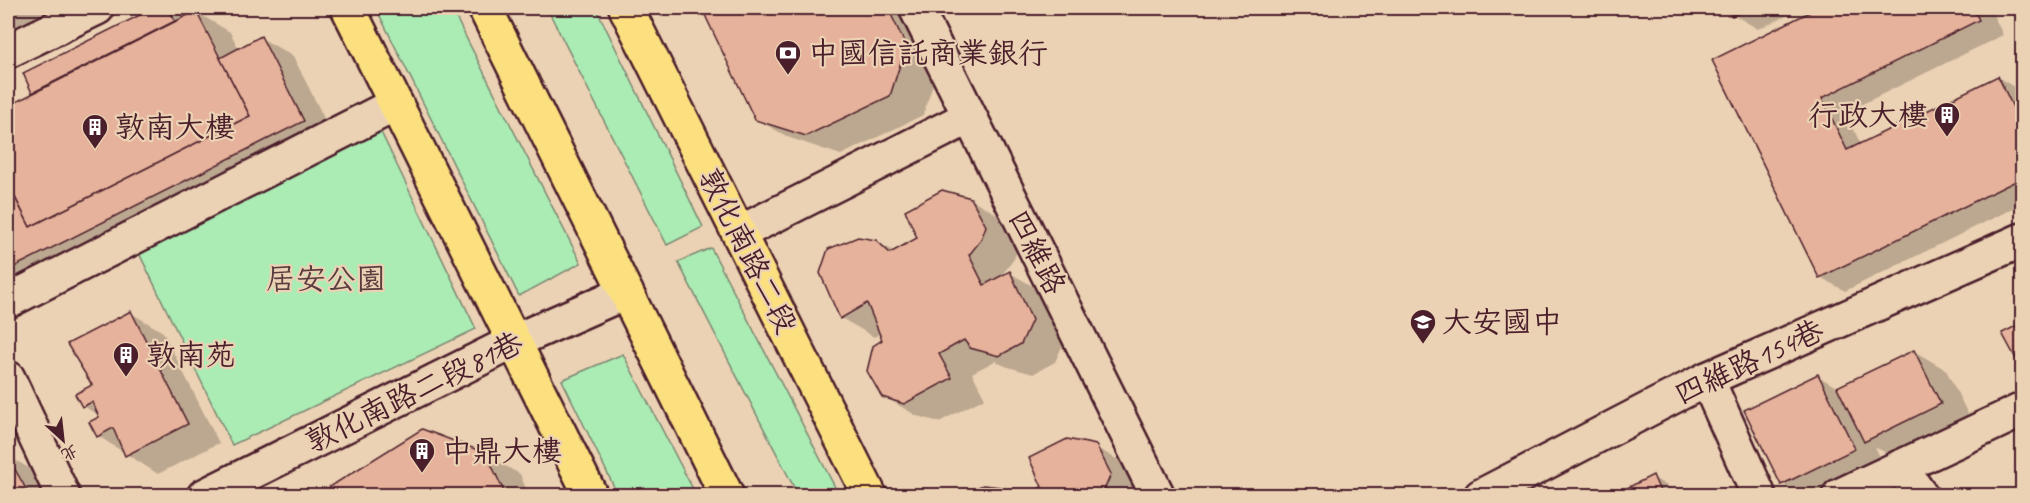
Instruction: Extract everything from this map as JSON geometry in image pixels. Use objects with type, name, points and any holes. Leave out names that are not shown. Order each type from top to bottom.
[{"type":"main road","points":[[348,8],[591,495]]},
{"type":"main road","points":[[485,8],[727,495]]},
{"type":"main road","name":"敦化南路二段","points":[[626,8],[870,495]]},
{"type":"street","points":[[8,51],[97,8]]},
{"type":"street","name":"四維路","points":[[916,8],[1158,495]]},
{"type":"street","points":[[8,301],[396,104]]},
{"type":"street","points":[[739,233],[969,117]]},
{"type":"street","name":"四維路154巷","points":[[1481,495],[1707,379],[2022,240]]},
{"type":"street","name":"敦化南路二段81巷","points":[[204,495],[515,341],[626,292]]},
{"type":"street","points":[[8,378],[63,495]]},
{"type":"street","points":[[1707,379],[1759,495]]},
{"type":"street","points":[[1839,495],[2022,410]]},
{"type":"street","points":[[1900,467],[1921,495]]},
{"type":"green space","points":[[376,8],[451,8],[581,263],[519,296]]},
{"type":"green space","points":[[547,8],[596,8],[703,227],[667,245]]},
{"type":"green space","name":"居安公園","points":[[379,128],[476,329],[232,445],[138,251]]},
{"type":"green space","points":[[711,248],[839,495],[798,495],[678,262]]},
{"type":"green space","points":[[623,354],[696,495],[618,495],[562,380]]},
{"type":"building","points":[[154,8],[168,8],[175,21],[32,93],[23,73]]},
{"type":"building","points":[[704,8],[888,8],[906,46],[890,96],[806,136],[755,120],[703,11]]},
{"type":"building","points":[[1728,8],[1750,8],[1732,16]]},
{"type":"building","name":"行政大樓","points":[[1818,8],[1973,8],[1979,20],[1822,98],[1847,150],[1998,76],[2022,126],[2022,178],[1819,278],[1712,60]]},
{"type":"building","name":"敦南大樓","points":[[196,11],[250,116],[30,227],[8,183],[8,106]]},
{"type":"building","points":[[261,36],[304,121],[8,270],[8,190],[10,188],[30,227],[250,116],[220,58]]},
{"type":"building","points":[[942,190],[971,198],[986,226],[981,240],[969,255],[984,285],[1010,271],[1032,320],[1021,344],[999,356],[970,348],[964,340],[939,354],[952,378],[904,404],[882,397],[867,371],[873,346],[882,340],[867,303],[840,319],[820,273],[828,249],[858,237],[876,240],[890,253],[917,238],[905,210]]},
{"type":"building","name":"敦南苑","points":[[131,311],[188,424],[125,456],[113,428],[97,437],[89,422],[99,417],[92,402],[82,407],[75,394],[92,385],[67,344]]},
{"type":"building","points":[[2022,323],[2022,370],[2002,333]]},
{"type":"building","points":[[1914,350],[1941,404],[1864,442],[1837,387]]},
{"type":"building","points":[[1818,374],[1855,449],[1781,485],[1744,410]]},
{"type":"building","name":"中鼎大樓","points":[[422,429],[486,453],[506,496],[315,496]]},
{"type":"building","points":[[1067,439],[1096,445],[1111,474],[1100,496],[1024,496],[1042,487],[1029,458]]},
{"type":"building","points":[[8,457],[30,496],[8,496]]},
{"type":"building","points":[[1653,475],[1662,496],[1619,496],[1617,493]]},
{"type":"building","points":[[983,485],[1001,487],[1009,496],[956,496]]},
{"type":"place","name":"中國信託商業銀行","points":[[788,76]]},
{"type":"place","name":"行政大樓","points":[[1947,138]]},
{"type":"place","name":"敦南大樓","points":[[95,150]]},
{"type":"place","name":"大安國中","points":[[1423,345]]},
{"type":"place","name":"敦南苑","points":[[126,378]]},
{"type":"place","name":"中鼎大樓","points":[[422,474]]}]
